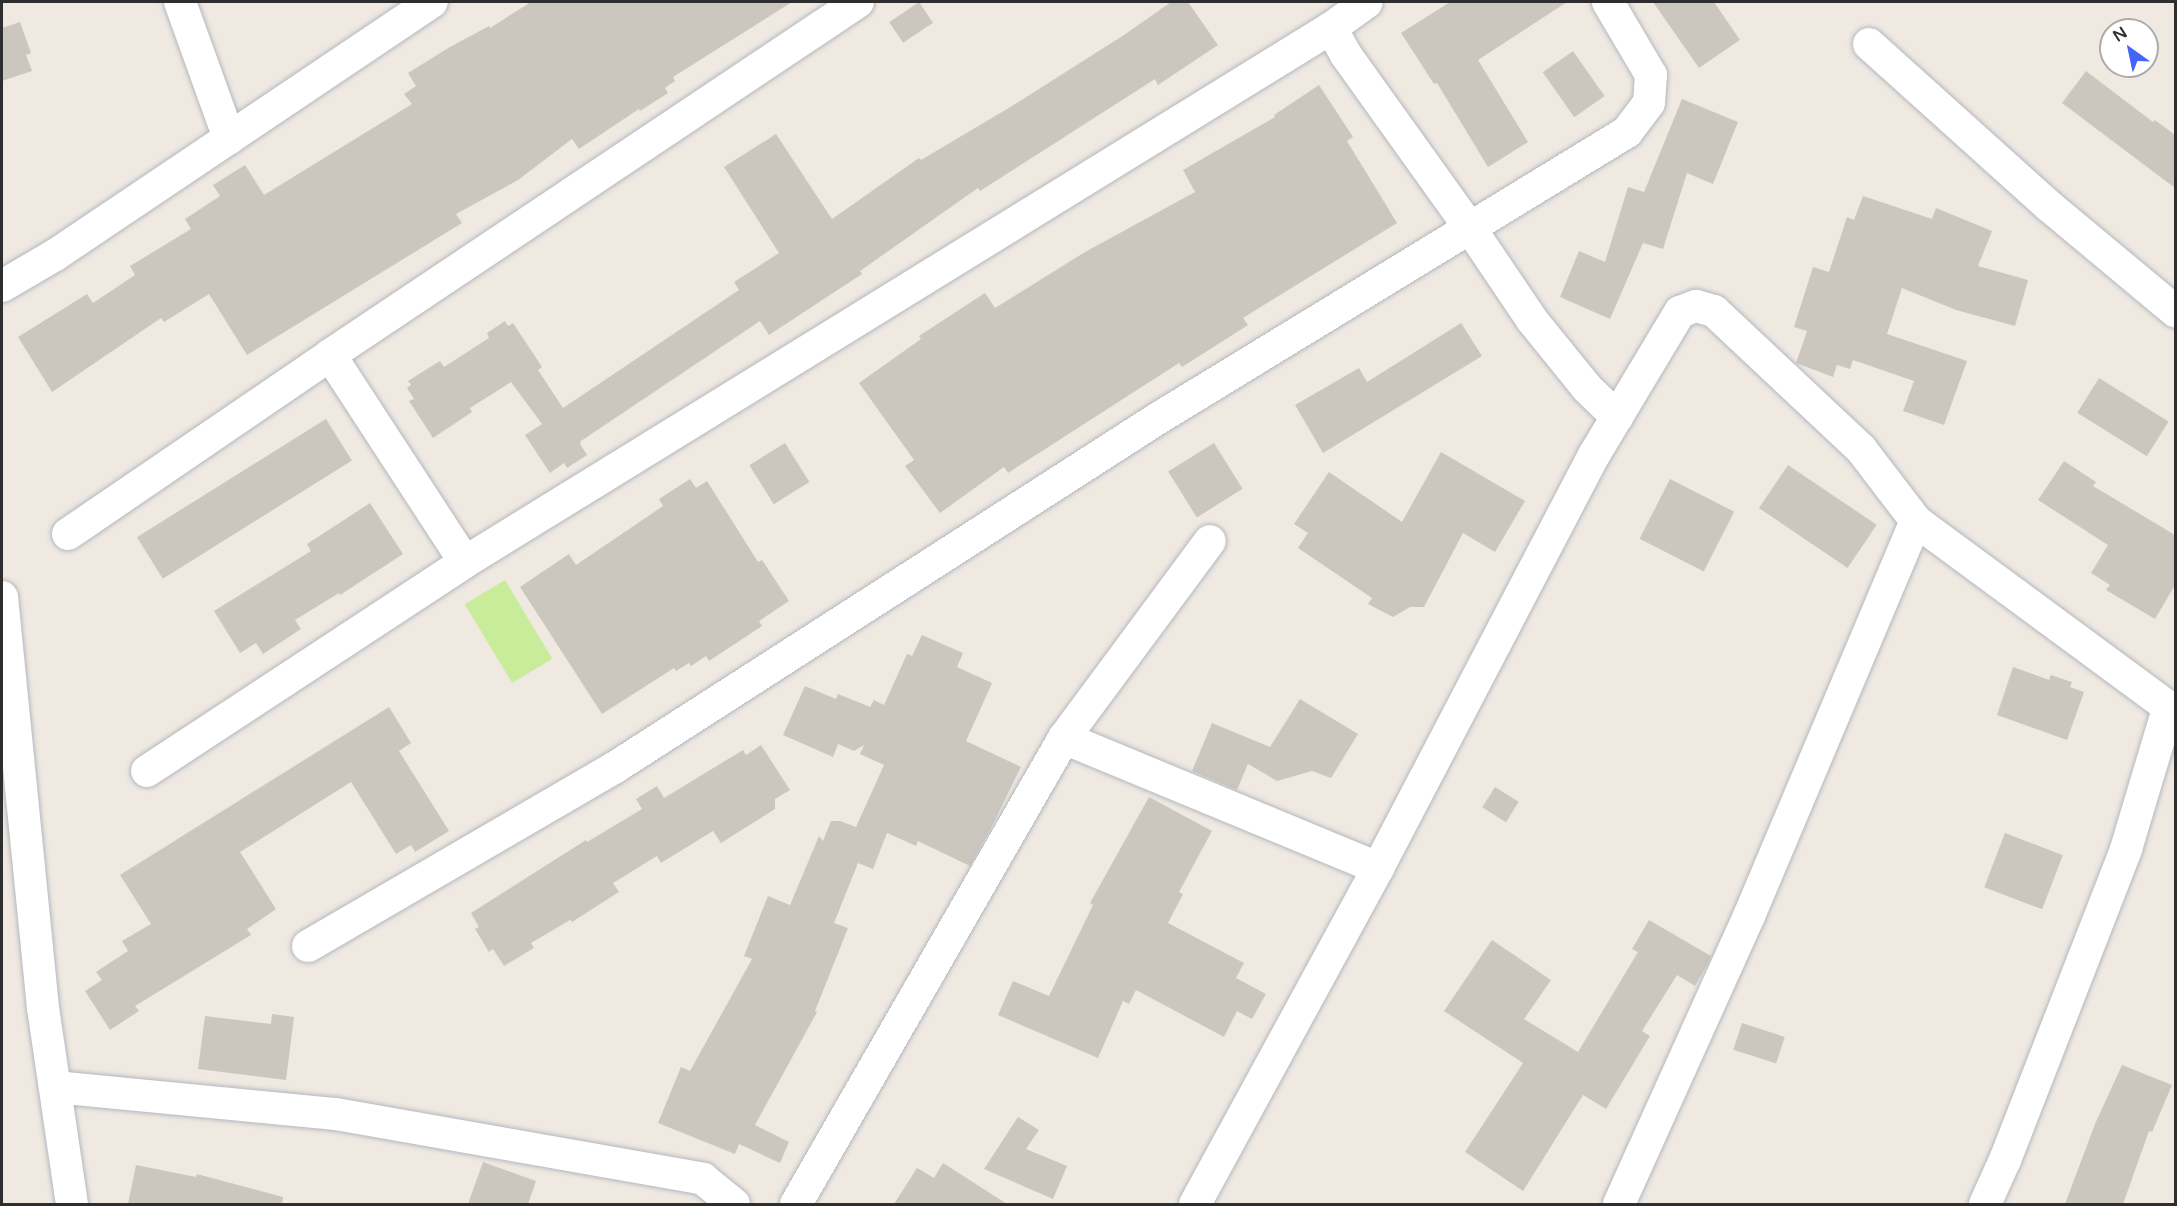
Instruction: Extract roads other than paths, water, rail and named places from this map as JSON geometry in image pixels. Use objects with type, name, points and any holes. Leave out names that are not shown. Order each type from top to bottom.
[{"type":"street","points":[[180,2],[229,138]]},
{"type":"street","points":[[2,286],[55,255],[357,49],[432,2]]},
{"type":"street","points":[[68,534],[330,355],[858,2]]},
{"type":"street","points":[[147,771],[465,562],[1331,28],[1367,2]]},
{"type":"street","points":[[308,946],[614,768],[1157,419],[1627,132],[1649,103],[1651,75],[1608,2]]},
{"type":"street","points":[[1331,28],[1346,55],[1470,228],[1532,320],[1587,388],[1617,417]]},
{"type":"street","points":[[1869,44],[2049,206],[2175,312]]},
{"type":"street","points":[[1195,1204],[1378,868],[1594,455],[1680,312],[1696,306],[1714,311],[1861,449],[1916,521],[2172,711],[2126,849],[2005,1160],[1985,1204]]},
{"type":"street","points":[[330,355],[465,562]]},
{"type":"street","points":[[1619,1204],[1749,916],[1916,521]]},
{"type":"street","points":[[796,1204],[1064,738],[1210,541]]},
{"type":"street","points":[[2,597],[43,1008],[72,1204]]},
{"type":"street","points":[[1064,738],[1378,868]]},
{"type":"street","points":[[55,1087],[348,1116],[704,1179],[734,1204]]}]
